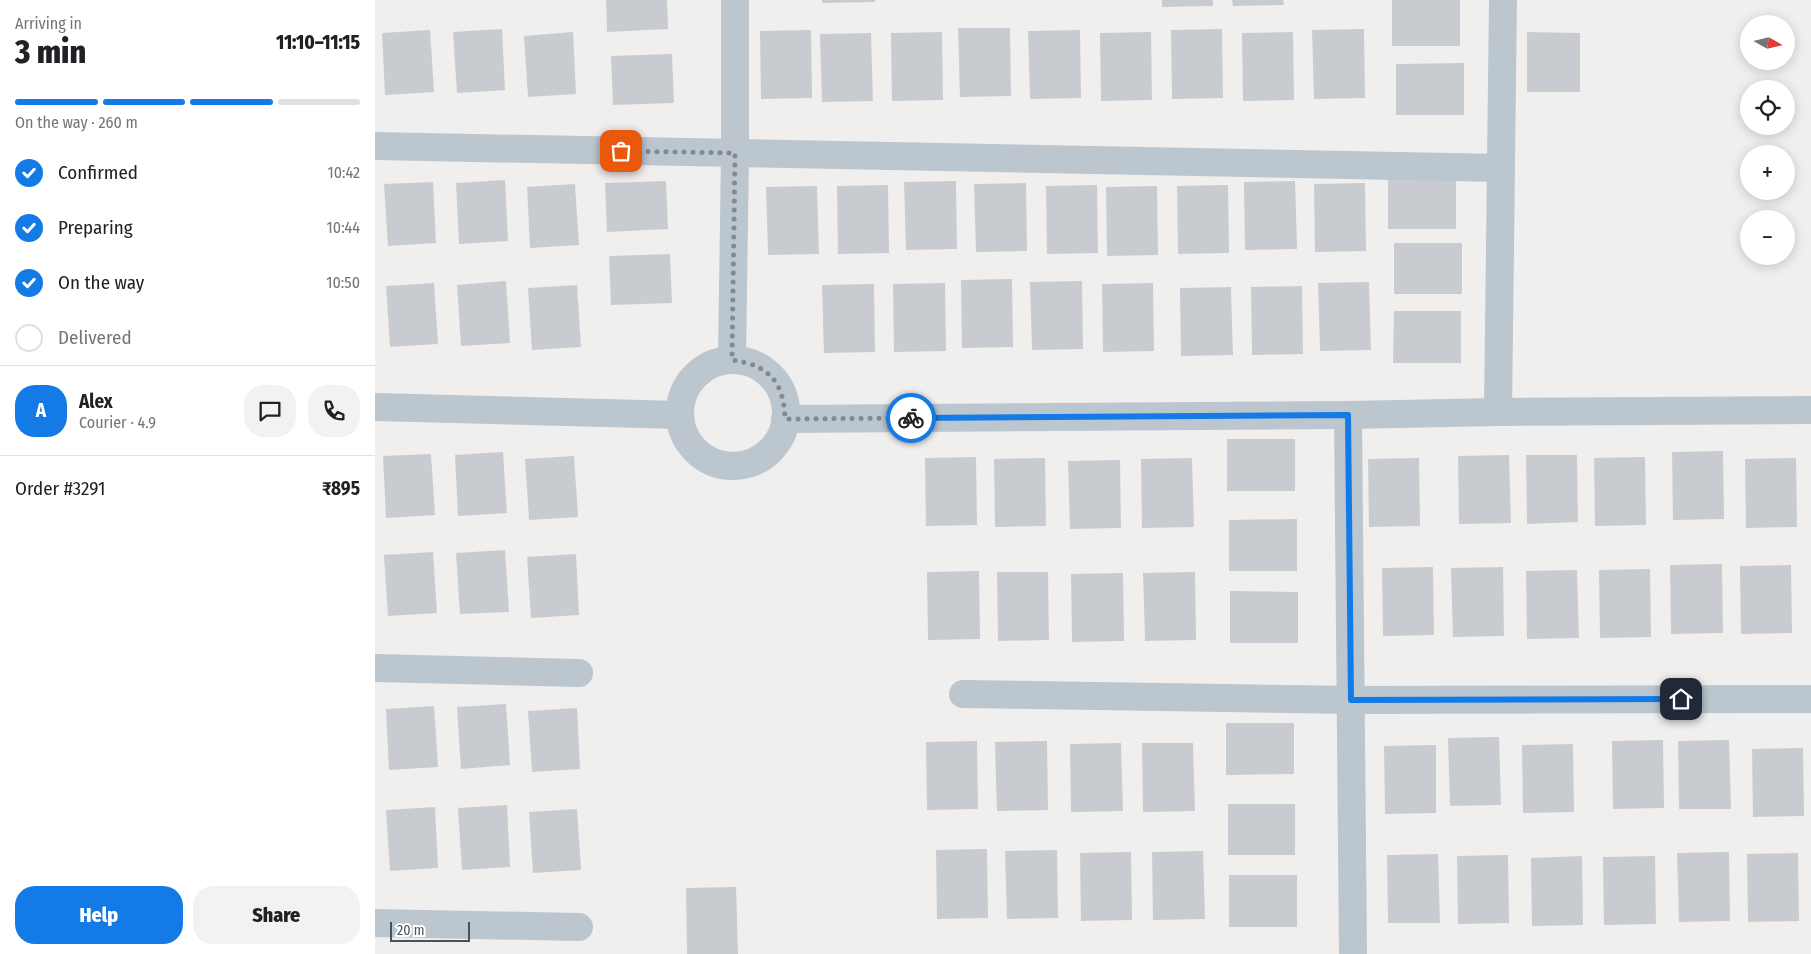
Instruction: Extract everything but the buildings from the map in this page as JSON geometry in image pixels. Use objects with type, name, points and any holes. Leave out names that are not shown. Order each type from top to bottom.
[{"type":"street","points":[[732,360],[735,0]]},
{"type":"street","points":[[1498,412],[1503,0]]},
{"type":"street","points":[[375,146],[1501,168]]},
{"type":"street","points":[[732,360],[749,362],[765,371],[777,384],[785,401],[785,419],[780,436],[770,451],[756,461],[739,466],[722,465],[706,458],[693,447],[683,432],[680,415],[682,398],[689,383],[701,371],[715,363],[732,360]]},
{"type":"street","points":[[375,408],[680,415]]},
{"type":"street","points":[[785,419],[1811,410]]},
{"type":"street","points":[[1348,415],[1353,954]]},
{"type":"street","points":[[375,668],[579,673]]},
{"type":"street","points":[[963,694],[1351,700],[1811,699]]},
{"type":"street","points":[[375,923],[579,927]]},
{"type":"way so far","points":[[621,151],[735,153],[732,360],[749,362],[765,371],[777,384],[785,401],[785,419],[911,418]]},
{"type":"route","points":[[911,418],[1348,415],[1351,700],[1681,699]]}]
